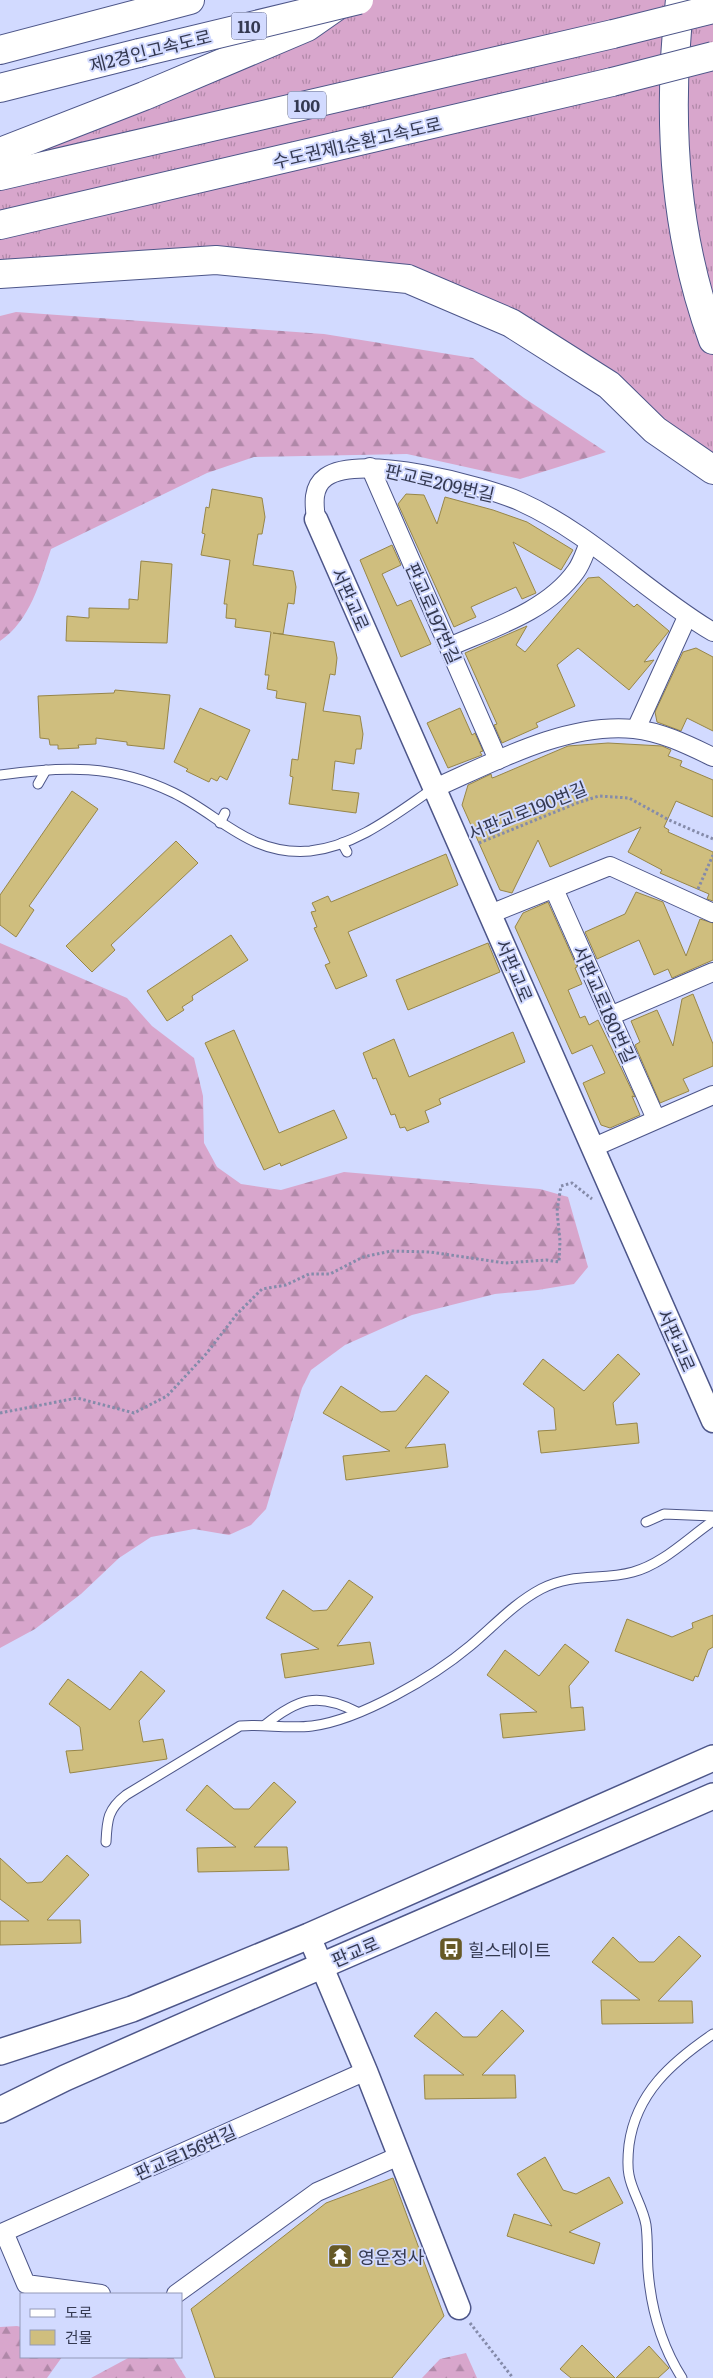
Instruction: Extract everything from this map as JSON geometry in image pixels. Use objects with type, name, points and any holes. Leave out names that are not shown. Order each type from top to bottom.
[{"type":"highway","points":[[0,50],[190,0]]},
{"type":"highway","points":[[0,152],[144,96],[307,26],[346,0]]},
{"type":"highway","name":"제2경인고속도로","points":[[0,88],[359,0]]},
{"type":"highway","points":[[680,0],[673,134],[683,231],[702,311],[713,340]]},
{"type":"highway","name":"100","points":[[0,176],[613,34],[713,9]]},
{"type":"highway","name":"수도권제1순환고속도로","points":[[0,225],[612,82],[713,56]]},
{"type":"highway","points":[[0,274],[216,260],[408,279],[519,329],[609,385],[655,430],[713,470]]},
{"type":"main road","name":"판교로","points":[[0,2052],[132,2009],[309,1936],[713,1758]]},
{"type":"main road","name":"판교로","points":[[0,2110],[65,2078],[713,1796]]},
{"type":"street","name":"판교로209번길","points":[[316,519],[314,502],[316,490],[325,478],[340,470],[370,467],[445,480],[521,502],[589,543],[687,617],[713,632]]},
{"type":"street","name":"판교로197번길","points":[[370,467],[498,760]]},
{"type":"street","name":"서판교로","points":[[316,519],[713,1421]]},
{"type":"street","points":[[449,647],[524,613],[549,598],[576,570],[589,543]]},
{"type":"street","points":[[636,729],[687,617]]},
{"type":"street","points":[[434,788],[498,760],[575,733],[602,729],[636,729],[685,743],[713,757]]},
{"type":"street","points":[[490,914],[610,866],[713,913]]},
{"type":"street","name":"서판교로180번길","points":[[554,888],[656,1119]]},
{"type":"street","points":[[610,1016],[713,972]]},
{"type":"street","points":[[592,1148],[713,1095]]},
{"type":"street","points":[[309,1936],[366,2071],[458,2308]]},
{"type":"street","name":"판교로156번길","points":[[93,2293],[26,2284],[2,2233],[366,2071]]},
{"type":"street","points":[[177,2293],[317,2192],[399,2156]]},
{"type":"lane","points":[[0,775],[78,769],[120,772],[175,793],[220,823],[256,843],[289,851],[311,851],[342,843],[373,828],[434,788]]},
{"type":"lane","points":[[38,784],[46,770]]},
{"type":"lane","points":[[220,823],[225,813]]},
{"type":"lane","points":[[342,843],[347,852]]},
{"type":"lane","points":[[646,1522],[664,1514],[713,1516]]},
{"type":"lane","points":[[106,1842],[109,1815],[114,1804],[240,1726],[265,1725],[292,1728],[314,1726],[357,1712],[444,1665],[470,1646],[505,1612],[542,1588],[574,1578],[620,1575],[649,1566],[713,1521]]},
{"type":"lane","points":[[265,1725],[283,1710],[310,1700],[338,1702],[357,1712]]},
{"type":"lane","points":[[682,2378],[666,2347],[657,2323],[650,2290],[646,2224],[629,2175],[629,2152],[634,2124],[641,2104],[650,2089],[663,2073],[713,2034]]},
{"type":"path","name":"서판교로190번길","points":[[462,850],[599,796],[629,798],[669,820],[713,839]]},
{"type":"path","points":[[691,903],[713,855]]},
{"type":"path","points":[[0,1413],[77,1398],[134,1413],[167,1396],[206,1354],[237,1314],[262,1289],[286,1286],[309,1274],[330,1274],[363,1257],[391,1251],[430,1252],[505,1263],[546,1260],[559,1262],[560,1241],[557,1211],[561,1186],[572,1183],[593,1200]]},
{"type":"path","points":[[458,2308],[513,2378]]},
{"type":"green space","points":[[343,0],[713,0],[713,470],[609,385],[408,279],[216,260],[0,274],[0,150]]},
{"type":"green space","points":[[16,312],[324,334],[473,358],[524,398],[606,452],[520,479],[407,454],[254,457],[207,473],[51,549],[33,600],[19,623],[0,641],[0,316]]},
{"type":"green space","points":[[0,943],[127,998],[152,1026],[194,1058],[203,1096],[204,1143],[217,1167],[241,1184],[281,1190],[344,1172],[540,1189],[568,1197],[588,1267],[574,1284],[495,1294],[412,1315],[345,1345],[311,1370],[302,1388],[266,1509],[251,1525],[229,1535],[194,1529],[151,1537],[119,1558],[81,1594],[35,1629],[0,1648]]},
{"type":"green space","points":[[0,2327],[20,2327],[20,2358],[61,2358],[47,2378],[0,2378]]},
{"type":"green space","points":[[466,2353],[477,2378],[422,2378],[440,2359]]},
{"type":"green space","points":[[128,2358],[174,2358],[186,2378],[91,2378]]},
{"type":"building","points":[[212,489],[262,498],[265,517],[262,534],[258,534],[253,565],[293,571],[296,587],[294,604],[288,603],[283,634],[273,633],[334,642],[337,658],[335,675],[330,674],[323,711],[360,716],[363,734],[361,749],[356,749],[354,764],[335,761],[332,790],[359,793],[356,813],[289,804],[293,777],[290,776],[292,759],[298,760],[306,703],[276,698],[277,691],[267,689],[269,675],[265,675],[271,632],[235,627],[236,619],[226,618],[227,604],[224,604],[230,560],[201,555],[205,534],[202,533],[206,507],[209,508]]},
{"type":"building","points":[[406,494],[424,495],[437,524],[445,497],[493,510],[527,522],[573,550],[561,570],[513,542],[536,593],[522,599],[516,587],[471,607],[476,617],[454,627],[398,504]]},
{"type":"building","points":[[392,545],[401,565],[382,574],[397,606],[411,600],[431,644],[401,657],[360,560]]},
{"type":"building","points":[[141,561],[172,564],[167,643],[66,641],[67,616],[89,618],[89,608],[129,609],[129,599],[138,600]]},
{"type":"building","points":[[599,577],[634,607],[637,604],[669,631],[644,662],[654,660],[629,690],[578,648],[557,665],[575,706],[536,723],[538,727],[502,743],[494,725],[497,724],[465,653],[527,626],[516,645],[525,652],[588,578]]},
{"type":"building","points":[[696,648],[713,657],[713,731],[687,718],[681,731],[657,722],[655,712],[683,652]]},
{"type":"building","points":[[115,690],[170,695],[164,749],[127,745],[127,742],[96,738],[96,744],[78,745],[79,748],[58,749],[58,745],[50,745],[49,739],[40,738],[38,696],[114,693]]},
{"type":"building","points":[[200,708],[250,730],[227,780],[220,776],[217,781],[211,778],[209,782],[186,771],[188,769],[174,762]]},
{"type":"building","points":[[460,708],[472,735],[475,733],[483,751],[480,752],[482,755],[448,768],[427,723]]},
{"type":"building","points":[[608,743],[662,746],[671,750],[668,756],[682,761],[680,766],[713,780],[713,817],[676,801],[664,827],[669,830],[668,832],[713,852],[713,901],[707,899],[709,894],[660,873],[662,870],[628,852],[641,827],[550,867],[538,840],[512,893],[500,890],[462,805],[468,785],[491,774],[492,778],[495,777],[568,746]]},
{"type":"building","points":[[72,791],[98,809],[29,906],[34,910],[16,937],[0,925],[0,895]]},
{"type":"building","points":[[176,841],[198,863],[111,945],[115,950],[92,972],[66,946]]},
{"type":"building","points":[[446,854],[458,885],[348,932],[367,976],[336,989],[325,965],[330,963],[314,928],[317,927],[311,912],[316,911],[312,903],[328,896],[331,902]]},
{"type":"building","points":[[636,892],[663,902],[686,956],[700,919],[713,923],[713,960],[672,978],[668,969],[654,975],[639,940],[597,959],[585,932],[625,914]]},
{"type":"building","points":[[548,902],[577,967],[575,968],[582,984],[568,990],[580,1018],[585,1016],[589,1025],[598,1020],[635,1097],[632,1096],[640,1115],[610,1128],[601,1125],[583,1083],[605,1073],[592,1045],[572,1054],[515,927],[523,913]]},
{"type":"building","points":[[231,935],[248,960],[192,996],[193,1000],[182,1007],[184,1010],[167,1021],[147,991]]},
{"type":"building","points":[[488,943],[500,972],[408,1010],[396,980]]},
{"type":"building","points":[[693,994],[713,1044],[713,1066],[683,1079],[689,1091],[660,1103],[635,1045],[640,1042],[631,1021],[657,1010],[673,1046],[682,999]]},
{"type":"building","points":[[234,1030],[279,1133],[334,1110],[347,1138],[281,1166],[280,1163],[264,1170],[205,1043]]},
{"type":"building","points":[[513,1032],[525,1062],[439,1099],[441,1104],[425,1111],[429,1122],[407,1131],[405,1127],[400,1128],[395,1114],[391,1115],[376,1078],[373,1079],[363,1053],[394,1039],[409,1077]]},
{"type":"building","points":[[618,1354],[640,1374],[613,1403],[616,1425],[637,1423],[639,1443],[541,1453],[538,1431],[556,1430],[554,1408],[523,1384],[543,1359],[584,1391]]},
{"type":"building","points":[[426,1375],[449,1392],[405,1448],[445,1444],[448,1467],[346,1480],[343,1456],[390,1451],[323,1413],[341,1386],[381,1412],[396,1411]]},
{"type":"building","points":[[349,1580],[373,1597],[337,1646],[370,1642],[374,1664],[285,1678],[281,1654],[319,1649],[266,1618],[283,1590],[313,1611],[327,1610]]},
{"type":"building","points":[[713,1615],[713,1647],[708,1650],[698,1677],[695,1676],[693,1681],[615,1651],[627,1619],[672,1637],[693,1628],[692,1623]]},
{"type":"building","points":[[565,1644],[589,1662],[569,1686],[571,1708],[583,1707],[585,1730],[503,1738],[500,1714],[537,1712],[487,1675],[505,1650],[539,1676]]},
{"type":"building","points":[[141,1671],[165,1691],[139,1721],[143,1742],[163,1739],[167,1759],[70,1773],[66,1751],[83,1750],[80,1727],[49,1704],[68,1679],[110,1710]]},
{"type":"building","points":[[274,1782],[296,1802],[254,1847],[287,1847],[289,1870],[198,1872],[197,1848],[236,1847],[186,1810],[207,1785],[234,1809],[249,1809]]},
{"type":"building","points":[[67,1855],[89,1875],[47,1920],[80,1920],[81,1943],[0,1945],[0,1921],[29,1921],[0,1899],[0,1858],[27,1883],[42,1882]]},
{"type":"building","points":[[679,1936],[701,1956],[658,2001],[692,2001],[693,2023],[602,2024],[601,2000],[640,2000],[592,1962],[613,1937],[639,1962],[654,1962]]},
{"type":"building","points":[[502,2010],[524,2031],[482,2075],[515,2075],[516,2098],[425,2099],[424,2075],[464,2075],[414,2036],[436,2012],[463,2037],[477,2037]]},
{"type":"building","points":[[545,2157],[563,2190],[576,2194],[609,2177],[623,2203],[569,2232],[600,2243],[594,2264],[507,2236],[514,2214],[552,2226],[517,2174]]},
{"type":"building","name":"영운정사","points":[[393,2178],[444,2316],[392,2378],[215,2378],[191,2309],[326,2203]]},
{"type":"building","points":[[582,2345],[615,2378],[571,2378],[560,2369]]},
{"type":"building","points":[[649,2346],[669,2368],[658,2378],[616,2378]]},
{"type":"place","name":"힐스테이트","points":[[451,1949]]},
{"type":"place","name":"영운정사","points":[[340,2256]]}]
